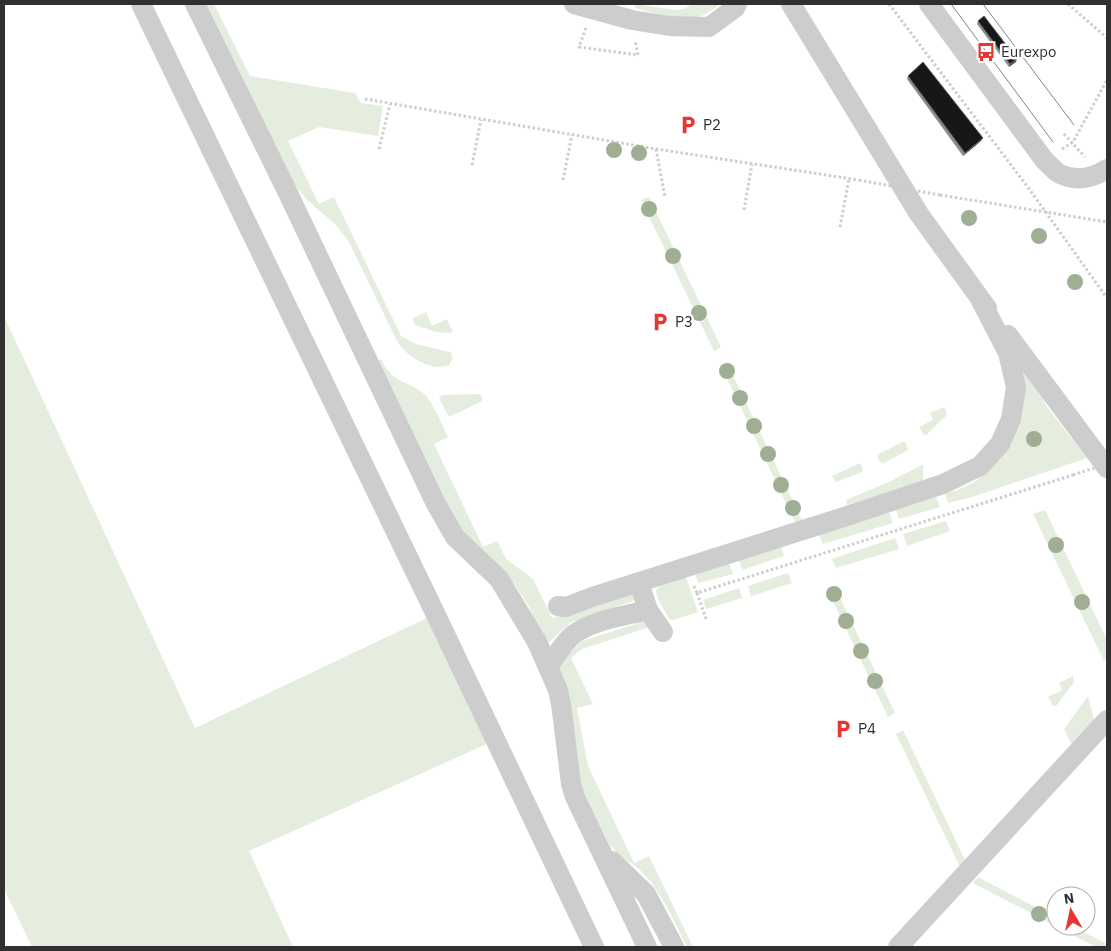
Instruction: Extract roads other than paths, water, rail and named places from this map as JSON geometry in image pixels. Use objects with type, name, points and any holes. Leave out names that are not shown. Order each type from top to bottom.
[{"type":"lane","points":[[141,4],[594,947]]},
{"type":"lane","points":[[195,4],[287,191],[436,504],[455,537],[499,579],[537,642],[558,690],[562,704],[571,784],[575,797],[648,947]]},
{"type":"lane","points":[[574,4],[632,20],[669,26],[709,27],[735,8],[736,4]]},
{"type":"lane","points":[[791,4],[919,214],[979,298],[1107,466]]},
{"type":"lane","points":[[929,4],[1045,160],[1060,174],[1089,178],[1107,169]]},
{"type":"lane","points":[[558,606],[566,607],[943,484],[980,466],[1000,444],[1011,418],[1016,387],[1008,352],[979,298]]},
{"type":"lane","points":[[639,582],[648,610],[663,632]]},
{"type":"lane","points":[[548,668],[565,643],[589,625],[648,610]]},
{"type":"lane","points":[[898,947],[1107,720]]},
{"type":"lane","points":[[602,851],[646,894],[674,947]]},
{"type":"tram line","points":[[951,4],[1053,142]]},
{"type":"tram line","points":[[983,4],[1074,125]]},
{"type":"place","name":"Eurexpo","points":[[986,52]]},
{"type":"place","name":"P2","points":[[688,125]]},
{"type":"place","name":"P3","points":[[660,322]]},
{"type":"place","name":"P4","points":[[843,729]]}]
